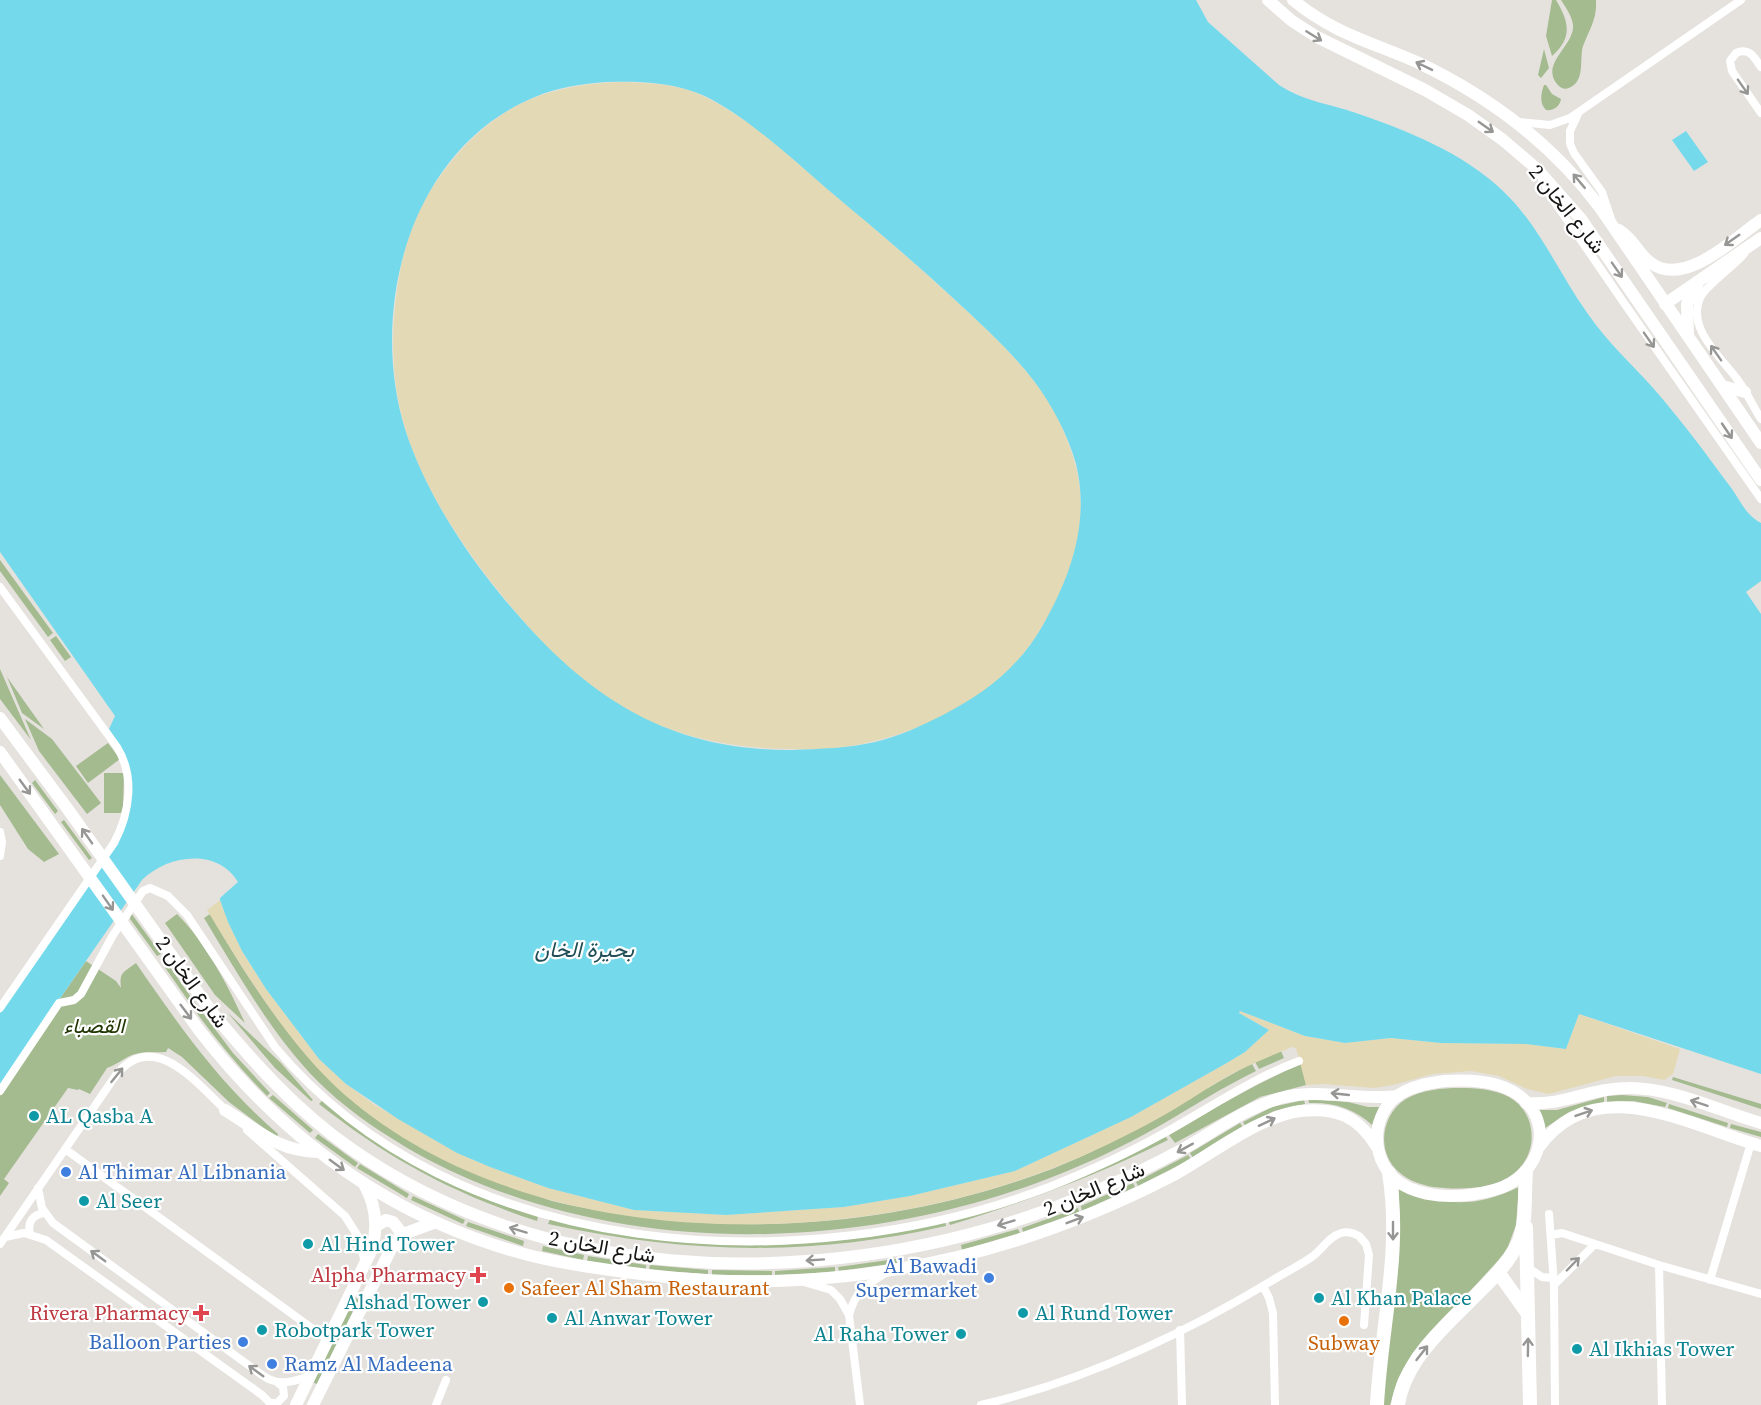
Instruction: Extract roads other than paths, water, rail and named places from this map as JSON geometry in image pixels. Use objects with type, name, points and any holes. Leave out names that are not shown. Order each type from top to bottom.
[{"type":"main road","name":"شارع الخان 2","points":[[1269,0],[1292,21],[1323,41],[1417,86],[1468,115],[1503,140],[1537,169],[1581,219],[1761,480]]},
{"type":"main road","name":"شارع الخان 2","points":[[1293,0],[1329,26],[1412,60],[1489,101],[1549,148],[1577,177],[1613,227],[1761,443]]},
{"type":"main road","points":[[1613,227],[1629,237],[1646,259],[1654,265],[1678,271],[1704,260],[1761,220]]},
{"type":"main road","points":[[1665,304],[1756,242]]},
{"type":"main road","points":[[1688,336],[1686,317],[1688,304],[1692,291],[1700,281]]},
{"type":"main road","points":[[1722,386],[1745,392]]},
{"type":"main road","name":"شارع الخان 2","points":[[0,718],[211,1011],[274,1083],[326,1130],[372,1163],[418,1190],[491,1221],[565,1243],[638,1256],[727,1263],[792,1262],[857,1256],[921,1246],[1011,1222],[1098,1190],[1182,1149],[1246,1112],[1278,1099],[1313,1093],[1372,1098],[1398,1096]]},
{"type":"main road","name":"شارع الخان 2","points":[[0,753],[193,1022],[233,1072],[272,1112],[318,1152],[364,1183],[436,1222],[501,1247],[578,1266],[697,1280],[735,1282],[798,1280],[888,1271],[996,1247],[1083,1216],[1172,1176],[1268,1121],[1291,1113],[1323,1110],[1341,1114],[1363,1127],[1377,1147]]},
{"type":"main road","points":[[1538,1148],[1537,1121],[1526,1103],[1517,1094],[1504,1087],[1469,1081],[1445,1081],[1424,1085],[1398,1096],[1382,1116],[1377,1134],[1377,1147],[1383,1163],[1389,1173],[1399,1182],[1411,1188],[1457,1196],[1503,1188],[1516,1181],[1526,1172],[1538,1148],[1552,1132],[1569,1119],[1594,1110],[1621,1107],[1653,1111],[1756,1144]]},
{"type":"main road","points":[[1526,1103],[1552,1103],[1606,1090],[1639,1088],[1673,1095],[1761,1123]]},
{"type":"main road","points":[[225,1110],[275,1143],[292,1149],[318,1152]]},
{"type":"main road","points":[[1398,1405],[1408,1374],[1421,1354],[1498,1272],[1520,1239],[1526,1172]]},
{"type":"main road","points":[[1377,1405],[1379,1369],[1392,1271],[1393,1209],[1389,1173]]},
{"type":"main road","points":[[296,1405],[374,1242],[376,1226],[373,1204],[364,1183]]},
{"type":"main road","points":[[1524,1209],[1527,1230],[1530,1405]]},
{"type":"main road","points":[[376,1226],[386,1220],[393,1222],[399,1227],[399,1239]]},
{"type":"main road","points":[[313,1405],[387,1254],[399,1239],[414,1229],[436,1222]]},
{"type":"main road","points":[[1498,1272],[1529,1315]]},
{"type":"street","points":[[1518,122],[1550,124],[1579,114],[1741,0]]},
{"type":"street","points":[[1761,67],[1751,53],[1746,51],[1736,53],[1730,61],[1732,71],[1761,112]]},
{"type":"street","points":[[1579,114],[1570,131],[1570,144],[1602,192],[1613,227]]},
{"type":"street","points":[[1537,169],[1561,212],[1761,499]]},
{"type":"street","points":[[1756,242],[1730,269],[1704,291],[1697,313],[1704,336],[1745,392],[1761,419]]},
{"type":"street","points":[[0,587],[117,747],[124,762],[128,789],[123,821],[114,843],[0,1008]]},
{"type":"street","points":[[0,832],[2,842],[0,856]]},
{"type":"street","points":[[0,1090],[59,1004],[75,1000],[81,994],[113,935],[143,891],[150,888],[168,896],[187,915],[275,1047],[290,1064],[321,1096],[360,1126],[429,1170],[480,1194],[540,1214],[622,1231],[710,1240],[777,1240],[861,1233],[946,1218],[1025,1195],[1106,1163],[1164,1133],[1255,1079],[1299,1061]]},
{"type":"street","points":[[2,1241],[120,1070],[143,1057],[163,1058],[175,1064],[345,1216],[359,1238],[365,1264]]},
{"type":"street","points":[[1710,1280],[1756,1144]]},
{"type":"street","points":[[65,1149],[328,1340]]},
{"type":"street","points":[[2,1241],[19,1233],[46,1240],[272,1404],[277,1403],[284,1396],[284,1390],[278,1383],[262,1375],[52,1223],[39,1198],[38,1188]]},
{"type":"street","points":[[30,1234],[29,1226],[32,1219],[37,1214],[45,1213]]},
{"type":"street","points":[[1549,1214],[1554,1281],[1555,1405]]},
{"type":"street","points":[[981,1405],[1065,1380],[1204,1319],[1313,1256],[1336,1235],[1345,1232],[1354,1234],[1366,1244],[1370,1255],[1364,1325]]},
{"type":"street","points":[[1551,1235],[1562,1233],[1659,1265],[1761,1294]]},
{"type":"street","points":[[1554,1281],[1594,1244]]},
{"type":"street","points":[[1659,1265],[1662,1405]]},
{"type":"street","points":[[1527,1267],[1542,1277],[1554,1281]]},
{"type":"street","points":[[849,1315],[860,1290],[888,1271]]},
{"type":"street","points":[[1528,1288],[1542,1277]]},
{"type":"street","points":[[798,1280],[831,1290],[840,1299],[849,1315],[860,1405]]},
{"type":"street","points":[[1263,1286],[1272,1305],[1273,1313],[1275,1405]]},
{"type":"street","points":[[1180,1330],[1182,1405]]},
{"type":"street","points":[[278,1383],[291,1382],[310,1376]]},
{"type":"street","points":[[436,1405],[446,1380]]},
{"type":"water","name":"بحيرة الخان","points":[[0,0],[1196,0],[1208,22],[1279,85],[1308,99],[1414,135],[1453,154],[1488,177],[1528,219],[1595,324],[1665,402],[1748,512],[1761,523],[1761,581],[1746,592],[1761,614],[1761,1074],[1579,1014],[1566,1049],[1526,1044],[1441,1043],[1391,1038],[1345,1043],[1305,1036],[1240,1011],[1239,1013],[1269,1030],[1245,1052],[1131,1117],[1015,1171],[910,1196],[844,1207],[726,1215],[634,1210],[548,1188],[457,1153],[398,1119],[346,1084],[319,1059],[266,989],[242,951],[220,900],[238,882],[218,863],[192,858],[165,865],[152,871],[142,880],[0,1085],[0,1013],[124,829],[131,802],[131,789],[123,752],[109,729],[115,716],[0,552]],"holes":[[[606,82],[654,83],[689,90],[716,102],[749,124],[906,256],[985,328],[1034,381],[1059,421],[1069,442],[1080,485],[1079,527],[1069,568],[1043,625],[1023,654],[1000,678],[959,707],[902,734],[875,742],[844,747],[792,750],[743,747],[699,739],[659,725],[621,706],[587,682],[554,653],[523,620],[492,584],[453,530],[412,450],[395,382],[392,333],[397,284],[409,237],[429,193],[457,153],[492,121],[535,97],[552,91]]]},
{"type":"water","points":[[1686,131],[1708,162],[1694,171],[1672,140]]},
{"type":"place","name":"AL Qasba A","points":[[34,1116]]},
{"type":"place","name":"Al Thimar Al Libnania","points":[[66,1172]]},
{"type":"place","name":"Al Seer","points":[[84,1201]]},
{"type":"place","name":"Al Hind Tower","points":[[308,1244]]},
{"type":"place","name":"Alpha Pharmacy","points":[[478,1275]]},
{"type":"place","name":"Al Bawadi Supermarket","points":[[989,1278]]},
{"type":"place","name":"Safeer Al Sham Restaurant","points":[[509,1288]]},
{"type":"place","name":"Al Khan Palace","points":[[1319,1298]]},
{"type":"place","name":"Alshad Tower","points":[[483,1302]]},
{"type":"place","name":"Rivera Pharmacy","points":[[201,1313]]},
{"type":"place","name":"Al Rund Tower","points":[[1023,1313]]},
{"type":"place","name":"Al Anwar Tower","points":[[552,1318]]},
{"type":"place","name":"Subway","points":[[1344,1321]]},
{"type":"place","name":"Robotpark Tower","points":[[262,1330]]},
{"type":"place","name":"Al Raha Tower","points":[[961,1334]]},
{"type":"place","name":"Balloon Parties","points":[[243,1342]]},
{"type":"place","name":"Al Ikhias Tower","points":[[1577,1349]]},
{"type":"place","name":"Ramz Al Madeena","points":[[272,1364]]},
{"type":"park label","name":"القصباء","points":[[94,1026]]}]
